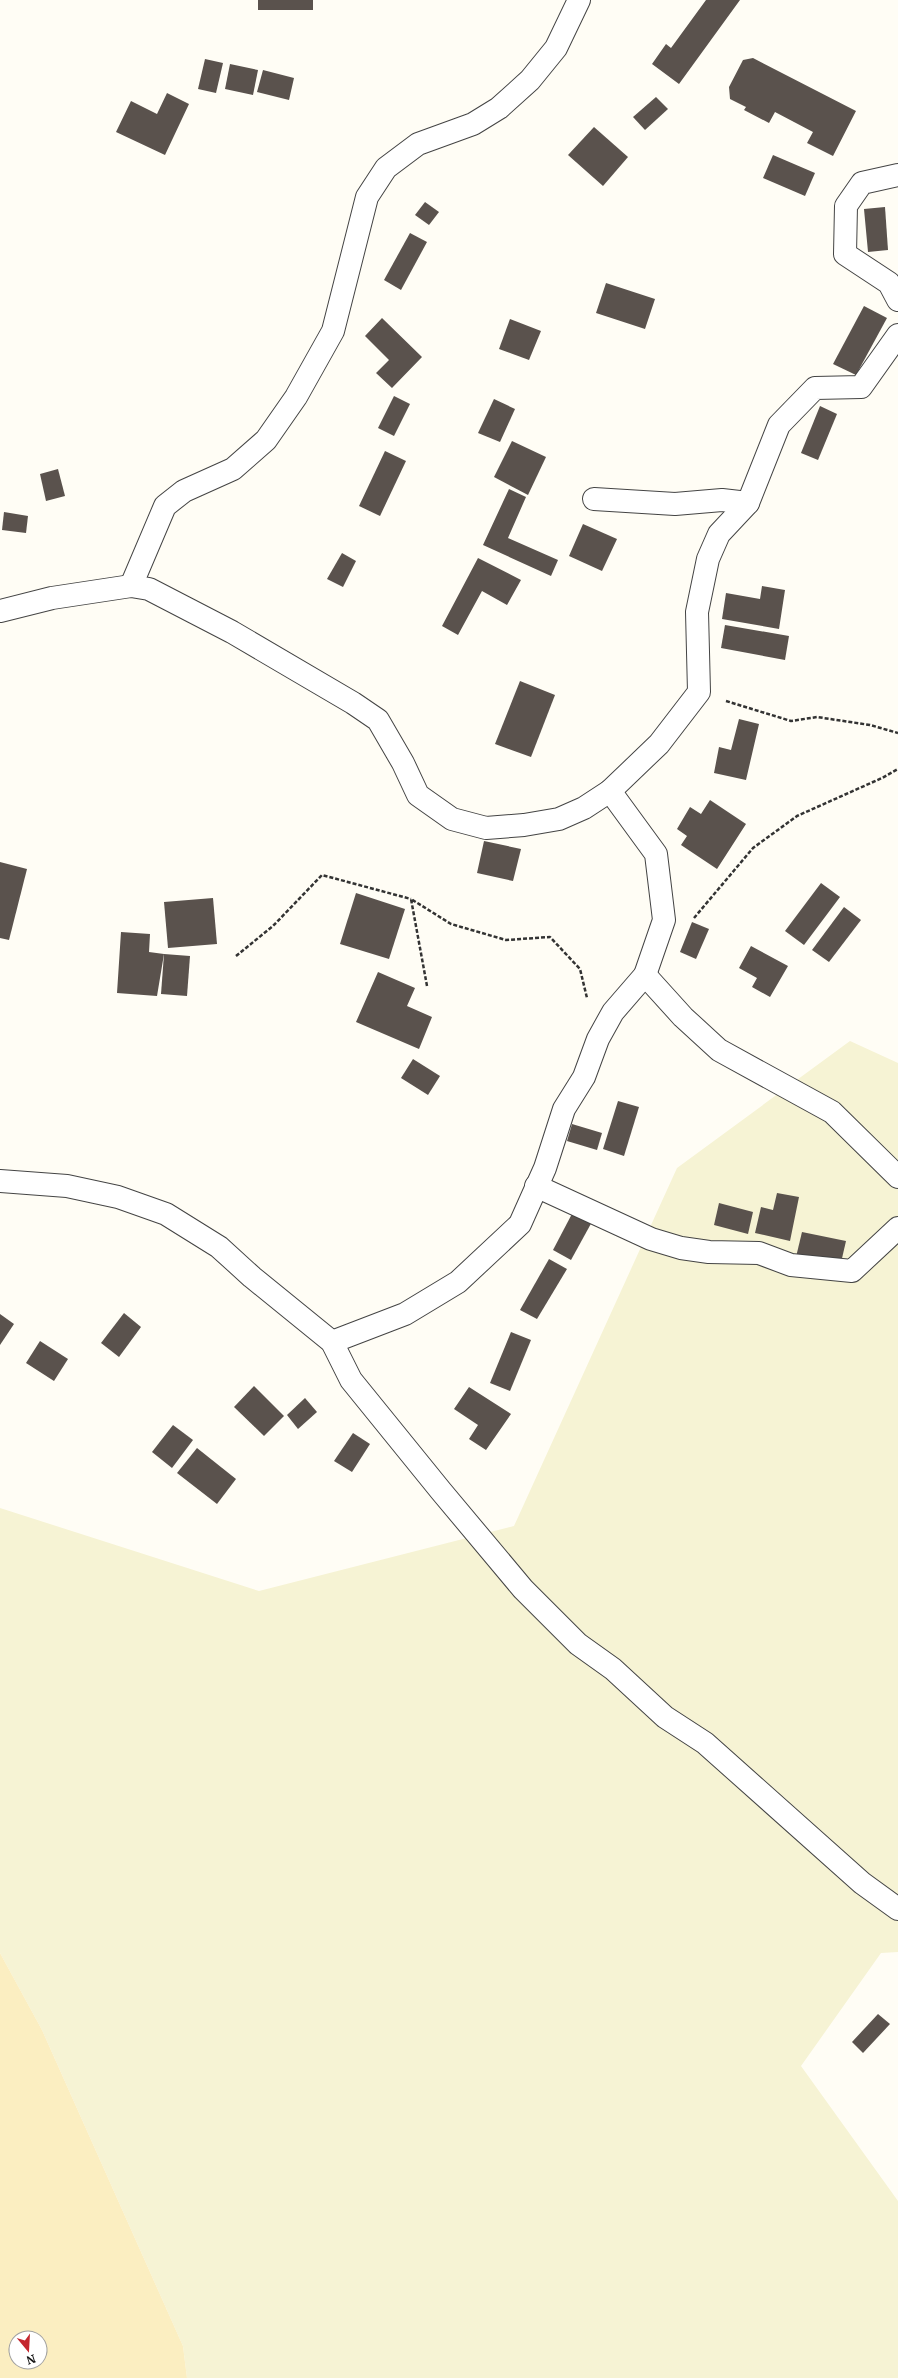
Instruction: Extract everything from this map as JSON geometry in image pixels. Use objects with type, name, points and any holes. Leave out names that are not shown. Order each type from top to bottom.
[{"type":"street","points":[[131,586],[165,506],[184,491],[233,469],[266,440],[296,397],[333,331],[367,197],[386,168],[418,144],[472,124],[499,108],[530,80],[556,48],[579,0]]},
{"type":"street","points":[[898,175],[862,183],[846,206],[845,254],[889,283],[898,300]]},
{"type":"street","points":[[0,611],[52,598],[131,586],[149,589],[232,632],[354,703],[378,720],[403,763],[418,795],[452,819],[486,828],[524,825],[559,819],[584,808],[610,791],[660,744],[699,692],[697,612],[708,559],[719,534],[748,503],[779,425],[815,388],[861,387],[898,335]]},
{"type":"street","points":[[594,499],[675,504],[722,500],[748,503]]},
{"type":"street","points":[[332,1342],[405,1314],[458,1282],[520,1224],[536,1186],[564,1109],[584,1077],[598,1039],[613,1012],[645,975],[664,920],[656,854],[610,791]]},
{"type":"street","points":[[645,975],[683,1017],[719,1050],[832,1112],[898,1177]]},
{"type":"street","points":[[0,1181],[67,1186],[118,1197],[166,1214],[219,1247],[252,1277],[332,1342],[351,1380],[518,1583],[550,1617],[578,1644],[613,1669],[665,1717],[705,1743],[862,1883],[898,1909]]},
{"type":"street","points":[[536,1186],[658,1242],[681,1248],[709,1252],[759,1253],[791,1264],[852,1271],[898,1228]]},
{"type":"path","points":[[699,692],[791,721],[817,717],[870,725],[898,733]]},
{"type":"path","points":[[691,920],[753,848],[797,816],[882,778],[898,769]]},
{"type":"path","points":[[236,956],[273,926],[322,875],[411,899],[451,924],[506,940],[550,937],[580,970],[598,1039]]},
{"type":"path","points":[[411,899],[427,986]]},
{"type":"shaded area","points":[[850,1041],[898,1063],[898,1952],[881,1953],[801,2066],[898,2201],[898,2378],[187,2378],[183,2346],[42,2030],[0,1953],[0,1508],[259,1591],[514,1526],[677,1168]]},
{"type":"sand","points":[[0,1953],[42,2030],[183,2346],[187,2378],[0,2378]]},
{"type":"building","points":[[258,0],[313,0],[313,10],[258,10]]},
{"type":"building","points":[[706,0],[740,0],[679,84],[652,64],[666,44],[671,48]]},
{"type":"building","points":[[753,58],[856,111],[833,156],[807,143],[813,132],[775,112],[769,123],[744,110],[746,107],[730,99],[729,87],[743,60]]},
{"type":"building","points":[[205,59],[223,63],[216,93],[198,89]]},
{"type":"building","points":[[230,64],[258,70],[253,95],[225,89]]},
{"type":"building","points":[[263,70],[294,78],[289,100],[257,92]]},
{"type":"building","points":[[167,93],[189,104],[165,155],[116,132],[131,101],[157,114]]},
{"type":"building","points":[[656,97],[668,109],[645,130],[633,117]]},
{"type":"building","points":[[594,127],[628,157],[603,186],[568,155]]},
{"type":"building","points":[[773,155],[815,173],[805,196],[763,178]]},
{"type":"building","points":[[425,202],[439,212],[429,225],[415,215]]},
{"type":"building","points":[[885,207],[888,250],[868,252],[864,209]]},
{"type":"building","points":[[410,233],[427,242],[401,290],[384,280]]},
{"type":"building","points":[[606,283],[655,299],[645,329],[596,313]]},
{"type":"building","points":[[864,306],[887,318],[856,375],[833,364]]},
{"type":"building","points":[[382,318],[422,357],[392,388],[376,373],[389,360],[365,336]]},
{"type":"building","points":[[510,319],[541,331],[529,360],[499,349]]},
{"type":"building","points":[[394,396],[410,404],[394,436],[378,428]]},
{"type":"building","points":[[494,399],[515,409],[500,442],[478,433]]},
{"type":"building","points":[[820,406],[837,414],[818,460],[801,453]]},
{"type":"building","points":[[512,441],[546,457],[528,495],[494,477]]},
{"type":"building","points":[[385,451],[406,461],[380,516],[359,506]]},
{"type":"building","points":[[58,469],[65,496],[46,501],[40,474]]},
{"type":"building","points":[[509,489],[526,497],[508,538],[558,560],[551,576],[483,545]]},
{"type":"building","points":[[4,512],[28,516],[26,533],[2,530]]},
{"type":"building","points":[[583,524],[617,539],[602,571],[569,556]]},
{"type":"building","points":[[342,553],[356,561],[343,587],[327,579]]},
{"type":"building","points":[[478,558],[521,580],[507,605],[482,591],[458,635],[442,626]]},
{"type":"building","points":[[762,586],[785,590],[779,629],[722,619],[726,593],[760,599]]},
{"type":"building","points":[[725,625],[789,636],[785,660],[721,648]]},
{"type":"building","points":[[520,681],[555,695],[531,757],[495,744]]},
{"type":"building","points":[[739,719],[759,724],[746,780],[714,773],[719,747],[731,750]]},
{"type":"building","points":[[710,800],[746,824],[717,869],[681,845],[687,836],[677,829],[690,807],[701,814]]},
{"type":"building","points":[[484,841],[521,849],[513,881],[477,873]]},
{"type":"building","points":[[0,862],[27,869],[9,940],[0,938]]},
{"type":"building","points":[[821,883],[840,897],[804,945],[785,931]]},
{"type":"building","points":[[356,893],[405,909],[389,959],[340,944]]},
{"type":"building","points":[[213,898],[217,944],[168,948],[164,902]]},
{"type":"building","points":[[844,907],[861,920],[829,962],[812,950]]},
{"type":"building","points":[[692,922],[709,929],[696,959],[680,952]]},
{"type":"building","points":[[121,932],[150,934],[149,952],[164,954],[157,996],[117,993]]},
{"type":"building","points":[[751,946],[788,966],[770,997],[752,987],[757,978],[739,968]]},
{"type":"building","points":[[164,954],[190,956],[187,996],[161,994]]},
{"type":"building","points":[[378,972],[415,988],[407,1006],[432,1017],[419,1049],[356,1022]]},
{"type":"building","points":[[413,1059],[440,1076],[428,1095],[401,1078]]},
{"type":"building","points":[[618,1101],[639,1107],[624,1156],[603,1149]]},
{"type":"building","points":[[572,1124],[602,1133],[597,1150],[567,1141]]},
{"type":"building","points":[[777,1193],[799,1197],[790,1241],[755,1233],[761,1207],[773,1210]]},
{"type":"building","points":[[719,1203],[753,1212],[748,1234],[714,1225]]},
{"type":"building","points":[[574,1210],[593,1220],[571,1260],[553,1250]]},
{"type":"building","points":[[802,1232],[846,1241],[840,1267],[796,1257]]},
{"type":"building","points":[[549,1259],[567,1269],[537,1319],[520,1310]]},
{"type":"building","points":[[124,1313],[141,1327],[119,1357],[101,1343]]},
{"type":"building","points":[[0,1314],[14,1324],[0,1345]]},
{"type":"building","points":[[511,1332],[531,1340],[510,1391],[490,1383]]},
{"type":"building","points":[[40,1341],[68,1359],[54,1381],[26,1363]]},
{"type":"building","points":[[254,1386],[284,1416],[264,1436],[234,1407]]},
{"type":"building","points":[[469,1387],[511,1414],[486,1450],[469,1439],[478,1425],[454,1409]]},
{"type":"building","points":[[305,1398],[317,1412],[298,1429],[287,1415]]},
{"type":"building","points":[[173,1425],[193,1440],[172,1468],[152,1452]]},
{"type":"building","points":[[353,1433],[370,1444],[352,1472],[334,1461]]},
{"type":"building","points":[[197,1448],[236,1479],[217,1504],[177,1473]]},
{"type":"building","points":[[878,2014],[890,2024],[863,2053],[852,2042]]}]
